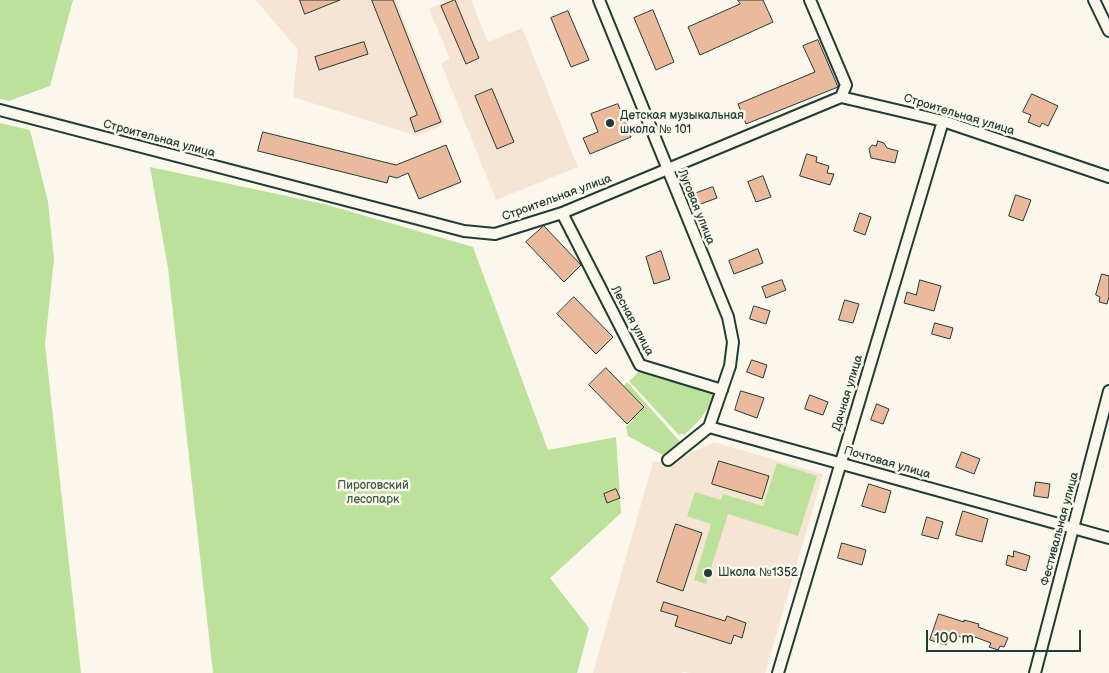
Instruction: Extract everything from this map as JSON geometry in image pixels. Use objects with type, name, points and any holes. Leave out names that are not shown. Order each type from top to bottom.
[{"type":"street","name":"Луговая улица","points":[[600,0],[728,317],[733,342],[730,366],[709,427]]},
{"type":"street","points":[[810,0],[846,85],[841,97]]},
{"type":"street","points":[[1094,0],[1109,31]]},
{"type":"street","name":"Строительная улица","points":[[0,110],[464,231],[495,234],[562,213],[841,97],[943,121],[1109,177]]},
{"type":"street","name":"Дачная улица","points":[[778,673],[943,121]]},
{"type":"street","name":"Лесная улица","points":[[562,213],[640,365],[722,390]]},
{"type":"street","name":"Фестивальная улица","points":[[1035,673],[1109,391]]},
{"type":"street","points":[[668,460],[709,427]]},
{"type":"street","name":"Почтовая улица","points":[[709,427],[1109,538]]},
{"type":"shaded area","points":[[256,0],[396,0],[445,124],[417,136],[293,97],[298,50]]},
{"type":"shaded area","points":[[450,0],[471,0],[488,42],[522,28],[578,167],[496,200],[441,63],[450,59],[429,9]]},
{"type":"shaded area","name":"Школа №1352","points":[[714,442],[823,474],[765,673],[593,673],[653,462],[672,462]]},
{"type":"green space","points":[[0,0],[73,0],[50,86],[9,101],[0,99]]},
{"type":"green space","points":[[0,123],[30,130],[48,202],[54,259],[45,344],[81,673],[0,673]]},
{"type":"green space","name":"Пироговский лесопарк","points":[[150,167],[324,204],[473,247],[548,450],[616,437],[621,513],[550,578],[589,628],[577,673],[213,673],[168,268]]},
{"type":"green space","points":[[642,369],[691,387],[703,388],[712,393],[714,398],[708,409],[684,435],[682,433],[679,435],[629,381]]},
{"type":"green space","points":[[627,382],[683,445],[668,458],[628,436],[626,427],[645,407],[624,386]]},
{"type":"green space","points":[[777,463],[817,476],[798,536],[728,514],[706,584],[694,580],[711,524],[687,516],[695,492],[721,500],[723,494],[763,506]]},
{"type":"building","points":[[300,0],[340,0],[305,14]]},
{"type":"building","points":[[372,0],[393,0],[441,122],[415,132],[410,118],[417,115]]},
{"type":"building","points":[[455,0],[479,58],[466,64],[441,6]]},
{"type":"building","points":[[738,0],[763,0],[773,22],[700,55],[688,27],[740,4]]},
{"type":"building","points":[[653,10],[674,62],[656,70],[634,18]]},
{"type":"building","points":[[568,11],[589,60],[571,67],[551,18]]},
{"type":"building","points":[[818,40],[838,87],[746,124],[738,104],[815,72],[803,46]]},
{"type":"building","points":[[364,42],[368,54],[319,70],[315,57]]},
{"type":"building","points":[[492,89],[514,142],[497,149],[475,96]]},
{"type":"building","points":[[1032,94],[1058,106],[1048,126],[1042,123],[1040,127],[1028,122],[1031,115],[1023,112]]},
{"type":"building","name":"Детская музыкальная школа № 101","points":[[618,104],[631,137],[590,154],[583,138],[598,132],[591,114]]},
{"type":"building","points":[[263,132],[396,165],[446,145],[461,182],[419,199],[408,173],[397,178],[389,176],[387,183],[258,151]]},
{"type":"building","points":[[878,141],[884,143],[887,148],[898,151],[895,163],[871,158],[869,149],[872,145],[876,146]]},
{"type":"building","points":[[807,154],[817,157],[816,162],[829,166],[827,173],[834,174],[830,185],[800,176]]},
{"type":"building","points":[[763,176],[771,197],[756,202],[748,182]]},
{"type":"building","points":[[713,187],[717,198],[698,205],[694,194]]},
{"type":"building","points":[[1016,195],[1031,200],[1023,221],[1009,216]]},
{"type":"building","points":[[860,213],[871,217],[865,235],[854,231]]},
{"type":"building","points":[[544,226],[581,265],[564,282],[526,242]]},
{"type":"building","points":[[758,249],[763,263],[734,274],[729,261]]},
{"type":"building","points":[[661,251],[670,279],[654,284],[646,257]]},
{"type":"building","points":[[1102,274],[1109,276],[1107,304],[1099,302],[1100,297],[1096,295]]},
{"type":"building","points":[[782,280],[786,290],[766,298],[762,287]]},
{"type":"building","points":[[920,280],[941,286],[934,311],[904,303],[907,292],[916,295]]},
{"type":"building","points":[[574,297],[613,337],[596,354],[557,314]]},
{"type":"building","points":[[845,300],[859,304],[853,323],[839,320]]},
{"type":"building","points":[[754,306],[770,311],[766,324],[750,319]]},
{"type":"building","points":[[935,323],[953,328],[950,339],[932,334]]},
{"type":"building","points":[[752,360],[767,365],[763,378],[747,372]]},
{"type":"building","points":[[606,368],[644,407],[627,424],[589,385]]},
{"type":"building","points":[[741,391],[764,398],[757,418],[735,410]]},
{"type":"building","points":[[810,395],[828,402],[823,415],[805,409]]},
{"type":"building","points":[[877,404],[889,409],[883,424],[871,420]]},
{"type":"building","points":[[962,452],[980,459],[974,474],[956,467]]},
{"type":"building","points":[[719,461],[769,476],[762,499],[712,484]]},
{"type":"building","points":[[1036,482],[1050,484],[1048,498],[1034,496]]},
{"type":"building","points":[[869,484],[891,491],[885,513],[862,506]]},
{"type":"building","points":[[616,489],[620,498],[607,503],[604,494]]},
{"type":"building","points":[[963,511],[988,519],[982,542],[956,535]]},
{"type":"building","points":[[927,517],[943,522],[938,539],[922,535]]},
{"type":"building","points":[[676,524],[702,533],[683,591],[657,582]]},
{"type":"building","points":[[842,543],[866,550],[862,565],[838,558]]},
{"type":"building","points":[[1014,551],[1030,556],[1026,571],[1006,565],[1008,555],[1013,557]]},
{"type":"building","points":[[664,602],[725,621],[727,616],[746,623],[742,638],[734,635],[731,644],[675,626],[678,616],[661,611]]},
{"type":"building","points":[[939,614],[964,622],[964,620],[979,624],[978,627],[1008,638],[1004,647],[1000,646],[998,650],[989,647],[991,643],[975,637],[974,640],[950,634],[946,645],[930,640]]},
{"type":"place","name":"Детская музыкальная школа № 101","points":[[610,123]]},
{"type":"place","name":"Школа №1352","points":[[708,573]]}]
